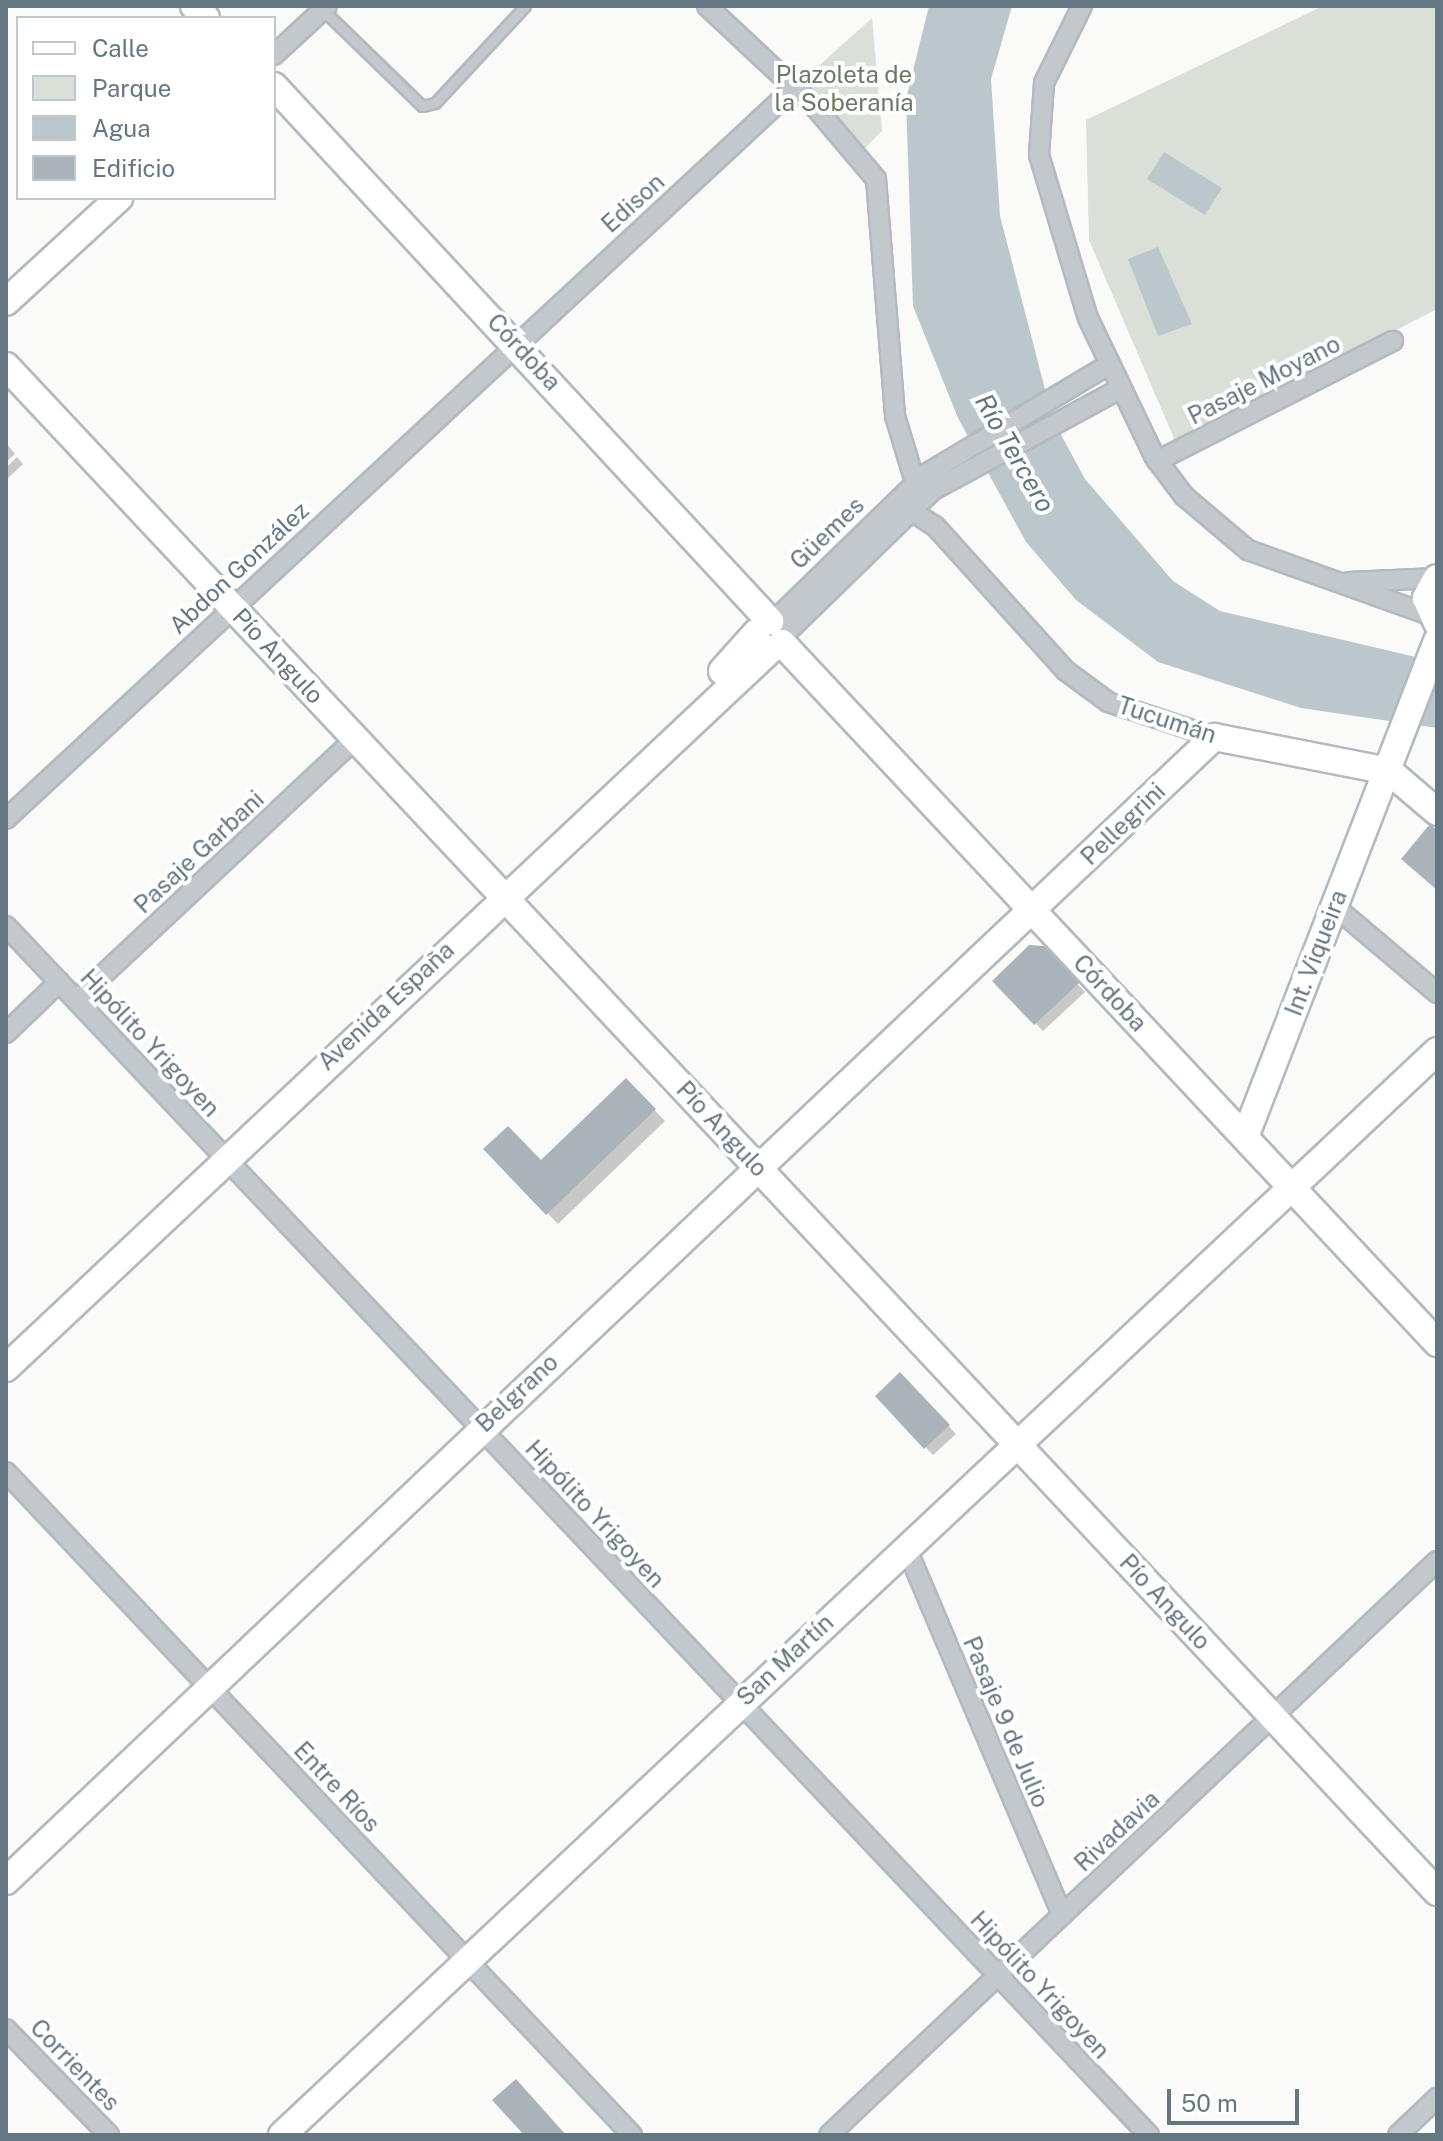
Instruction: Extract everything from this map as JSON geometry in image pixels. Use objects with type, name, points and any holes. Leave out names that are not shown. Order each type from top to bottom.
[{"type":"street","points":[[707,6],[793,89],[876,179],[895,416],[915,482]]},
{"type":"street","points":[[1082,6],[1044,83],[1039,155],[1116,391],[1157,461],[1216,528],[1248,550],[1349,582],[1435,631]]},
{"type":"street","points":[[276,53],[325,8]]},
{"type":"street","name":"Córdoba","points":[[276,88],[771,633],[1437,1343]]},
{"type":"street","name":"Edison","points":[[510,347],[793,89]]},
{"type":"street","name":"Córdoba","points":[[276,107],[510,347]]},
{"type":"street","points":[[6,302],[117,200]]},
{"type":"street","name":"Pasaje Moyano","points":[[1157,461],[1393,341]]},
{"type":"street","name":"Abdon González","points":[[6,819],[510,347]]},
{"type":"street","name":"Pío Angulo","points":[[6,366],[1437,1892]]},
{"type":"street","name":"Güemes","points":[[771,633],[915,482],[1107,366]]},
{"type":"street","name":"Güemes","points":[[771,633],[915,506],[1116,391]]},
{"type":"street","name":"Tucumán","points":[[915,506],[1066,671],[1108,702],[1214,737],[1389,771],[1437,812]]},
{"type":"street","points":[[1349,582],[1437,578]]},
{"type":"street","name":"Int. Viqueira","points":[[1245,1137],[1389,771],[1435,631],[1427,592],[1437,578]]},
{"type":"street","name":"Avenida España","points":[[6,1343],[218,1150],[771,633]]},
{"type":"street","name":"Pellegrini","points":[[1033,911],[1214,737]]},
{"type":"street","name":"Pasaje Garbani","points":[[76,1000],[355,739]]},
{"type":"street","points":[[1334,906],[1437,993]]},
{"type":"street","name":"Belgrano","points":[[6,1881],[480,1427],[1033,911]]},
{"type":"street","name":"Hipólito Yrigoyen","points":[[6,926],[1149,2135]]},
{"type":"street","points":[[6,1033],[59,982]]},
{"type":"street","name":"San Martín","points":[[282,2135],[740,1702],[1019,1446],[1287,1186],[1437,1051]]},
{"type":"street","name":"Avenida España","points":[[6,1368],[218,1150]]},
{"type":"street","name":"Entre Ríos","points":[[6,1472],[632,2135]]},
{"type":"street","name":"Pasaje 9 de Julio","points":[[906,1547],[1062,1915]]},
{"type":"street","name":"Rivadavia","points":[[829,2135],[1437,1561]]},
{"type":"street","name":"Corrientes","points":[[6,2029],[109,2135]]},
{"type":"street","points":[[1398,2135],[1437,2098]]},
{"type":"lane","points":[[325,8],[422,106],[435,103],[525,6]]},
{"type":"green space","points":[[1323,6],[1437,6],[1437,309],[1176,443],[1089,240],[1086,120]]},
{"type":"green space","name":"Plazoleta de la Soberanía","points":[[872,18],[882,131],[861,152],[793,89]]},
{"type":"water","name":"Río Tercero","points":[[929,6],[1012,6],[991,79],[1000,216],[1053,420],[1085,479],[1173,581],[1220,611],[1437,662],[1437,728],[1301,708],[1158,662],[1076,600],[1026,542],[958,418],[913,306],[906,99]]},
{"type":"water","points":[[1164,152],[1222,188],[1205,215],[1147,179]]},
{"type":"water","points":[[1158,247],[1192,324],[1158,336],[1128,259]]},
{"type":"building","points":[[1430,824],[1437,830],[1437,890],[1401,859]]},
{"type":"building","points":[[1029,945],[1044,946],[1079,983],[1034,1025],[992,981]]},
{"type":"building","points":[[626,1078],[656,1109],[546,1215],[483,1149],[508,1126],[541,1160]]},
{"type":"building","points":[[900,1372],[950,1425],[924,1449],[875,1396]]},
{"type":"building","points":[[516,2079],[566,2135],[524,2135],[492,2100]]}]
